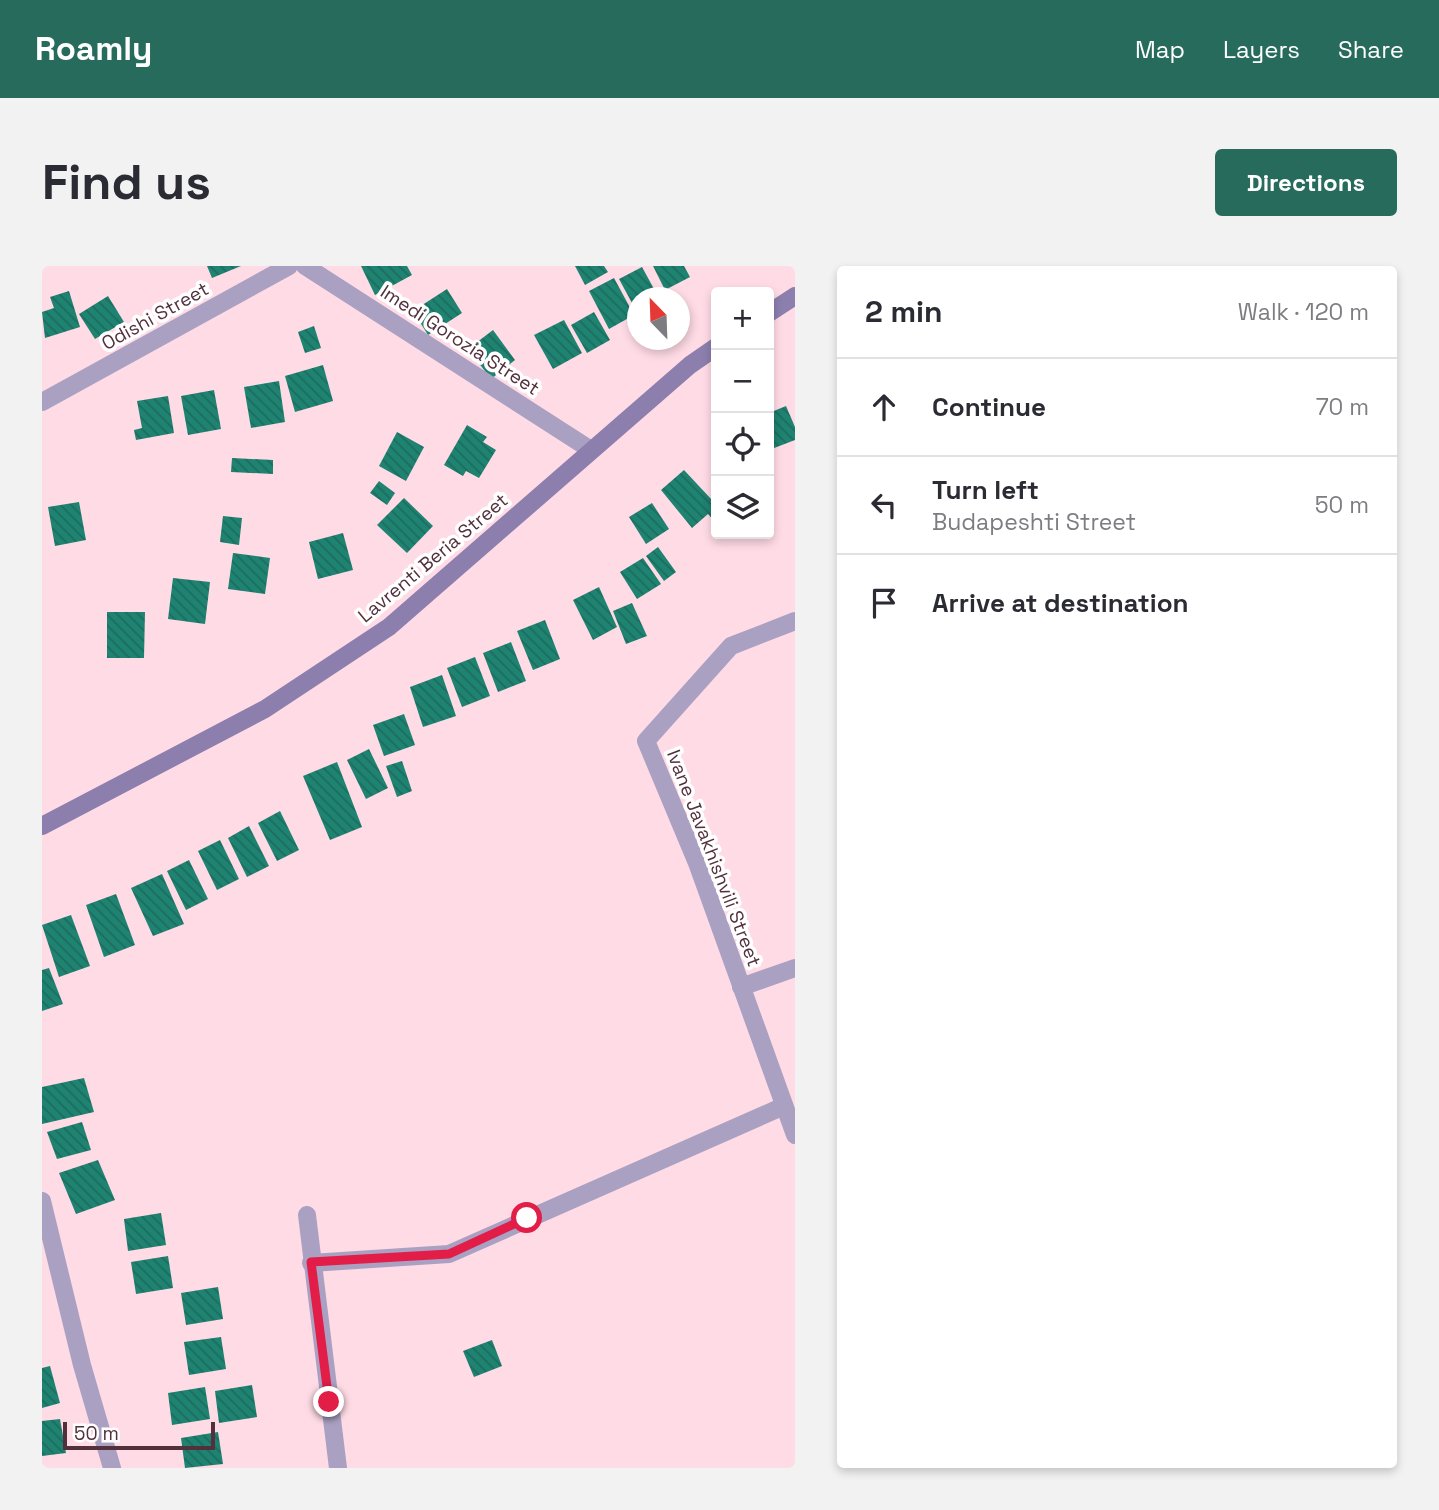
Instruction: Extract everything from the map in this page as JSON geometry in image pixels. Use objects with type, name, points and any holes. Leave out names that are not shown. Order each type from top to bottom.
[{"type":"main road","points":[[774,310],[795,296]]},
{"type":"main road","name":"Lavrenti Beria Street","points":[[42,826],[265,709],[388,626],[690,365],[712,350]]},
{"type":"street","name":"Odishi Street","points":[[42,402],[289,266]]},
{"type":"street","name":"Imedi Gorozia Street","points":[[305,266],[591,450]]},
{"type":"street","name":"Ivane Javakhishvili Street","points":[[795,621],[731,646],[646,741],[697,863],[795,1135]]},
{"type":"street","points":[[741,986],[795,968]]},
{"type":"street","points":[[311,1262],[449,1254],[785,1106]]},
{"type":"street","points":[[42,1203],[82,1365],[112,1468]]},
{"type":"street","points":[[307,1215],[338,1468]]},
{"type":"building","points":[[207,266],[241,266],[212,278]]},
{"type":"building","points":[[361,266],[407,266],[412,275],[375,295]]},
{"type":"building","points":[[575,266],[604,266],[608,272],[585,285]]},
{"type":"building","points":[[653,266],[684,266],[690,277],[671,287],[664,287]]},
{"type":"building","points":[[642,267],[653,287],[627,287],[627,294],[619,279]]},
{"type":"building","points":[[614,278],[627,302],[627,319],[609,329],[589,291]]},
{"type":"building","points":[[447,289],[462,313],[428,335],[413,311]]},
{"type":"building","points":[[69,291],[80,327],[45,338],[42,312],[54,308],[50,297]]},
{"type":"building","points":[[108,296],[124,322],[95,339],[79,314]]},
{"type":"building","points":[[594,312],[610,340],[587,353],[571,325]]},
{"type":"building","points":[[564,320],[582,353],[553,369],[534,335]]},
{"type":"building","points":[[314,326],[321,348],[305,353],[298,332]]},
{"type":"building","points":[[493,330],[515,360],[491,379],[468,349]]},
{"type":"building","points":[[323,365],[333,401],[295,412],[285,376]]},
{"type":"building","points":[[279,381],[285,422],[251,428],[244,387]]},
{"type":"building","points":[[214,390],[221,429],[188,435],[181,396]]},
{"type":"building","points":[[168,396],[174,433],[136,440],[134,430],[142,428],[137,401]]},
{"type":"building","points":[[786,406],[795,427],[795,440],[774,448],[774,413]]},
{"type":"building","points":[[467,425],[487,437],[483,442],[496,450],[479,478],[466,471],[463,476],[444,465]]},
{"type":"building","points":[[397,432],[424,447],[406,481],[379,466]]},
{"type":"building","points":[[232,458],[273,460],[273,474],[231,472]]},
{"type":"building","points":[[684,470],[711,499],[711,517],[708,514],[692,528],[661,490]]},
{"type":"building","points":[[379,481],[395,493],[387,505],[370,493]]},
{"type":"building","points":[[404,498],[433,526],[407,553],[377,525]]},
{"type":"building","points":[[79,502],[86,540],[55,546],[48,507]]},
{"type":"building","points":[[652,503],[669,529],[646,544],[629,517]]},
{"type":"building","points":[[223,516],[242,518],[239,545],[220,542]]},
{"type":"building","points":[[343,533],[353,570],[318,579],[309,542]]},
{"type":"building","points":[[658,547],[676,572],[664,581],[646,556]]},
{"type":"building","points":[[233,553],[270,558],[265,594],[228,589]]},
{"type":"building","points":[[643,558],[661,584],[637,599],[620,572]]},
{"type":"building","points":[[173,578],[210,582],[205,624],[168,619]]},
{"type":"building","points":[[599,587],[617,627],[593,640],[573,600]]},
{"type":"building","points":[[632,603],[647,636],[626,644],[613,611]]},
{"type":"building","points":[[107,612],[145,612],[144,658],[107,658]]},
{"type":"building","points":[[545,620],[560,659],[533,670],[517,631]]},
{"type":"building","points":[[511,642],[526,681],[498,692],[483,653]]},
{"type":"building","points":[[475,657],[490,696],[462,707],[447,668]]},
{"type":"building","points":[[442,675],[456,716],[423,727],[410,687]]},
{"type":"building","points":[[404,714],[415,745],[384,756],[373,725]]},
{"type":"building","points":[[369,749],[388,788],[366,799],[347,760]]},
{"type":"building","points":[[402,761],[412,791],[397,797],[386,766]]},
{"type":"building","points":[[337,762],[362,827],[330,840],[303,776]]},
{"type":"building","points":[[280,811],[299,850],[277,861],[258,823]]},
{"type":"building","points":[[249,826],[269,866],[247,877],[228,838]]},
{"type":"building","points":[[220,840],[239,879],[217,890],[198,851]]},
{"type":"building","points":[[189,860],[208,899],[186,910],[167,871]]},
{"type":"building","points":[[162,874],[184,924],[153,936],[131,888]]},
{"type":"building","points":[[116,894],[135,945],[104,957],[86,905]]},
{"type":"building","points":[[71,915],[90,966],[59,977],[42,925]]},
{"type":"building","points":[[49,968],[63,1004],[42,1011],[42,970]]},
{"type":"building","points":[[84,1078],[94,1112],[42,1124],[42,1087]]},
{"type":"building","points":[[82,1122],[91,1150],[57,1159],[47,1132]]},
{"type":"building","points":[[98,1160],[115,1200],[76,1214],[59,1173]]},
{"type":"building","points":[[161,1213],[166,1245],[128,1251],[124,1219]]},
{"type":"building","points":[[168,1256],[173,1288],[136,1294],[131,1262]]},
{"type":"building","points":[[218,1287],[223,1319],[186,1325],[181,1293]]},
{"type":"building","points":[[221,1337],[226,1369],[189,1375],[184,1342]]},
{"type":"building","points":[[492,1340],[502,1366],[474,1377],[463,1351]]},
{"type":"building","points":[[50,1366],[60,1403],[42,1408],[42,1368]]},
{"type":"building","points":[[252,1385],[257,1417],[219,1423],[215,1391]]},
{"type":"building","points":[[205,1387],[210,1419],[172,1425],[168,1393]]},
{"type":"building","points":[[60,1419],[66,1453],[42,1456],[42,1421]]},
{"type":"building","points":[[218,1432],[223,1464],[185,1468],[181,1438]]},
{"type":"route","points":[[329,1402],[311,1262],[449,1254],[527,1218]]}]
